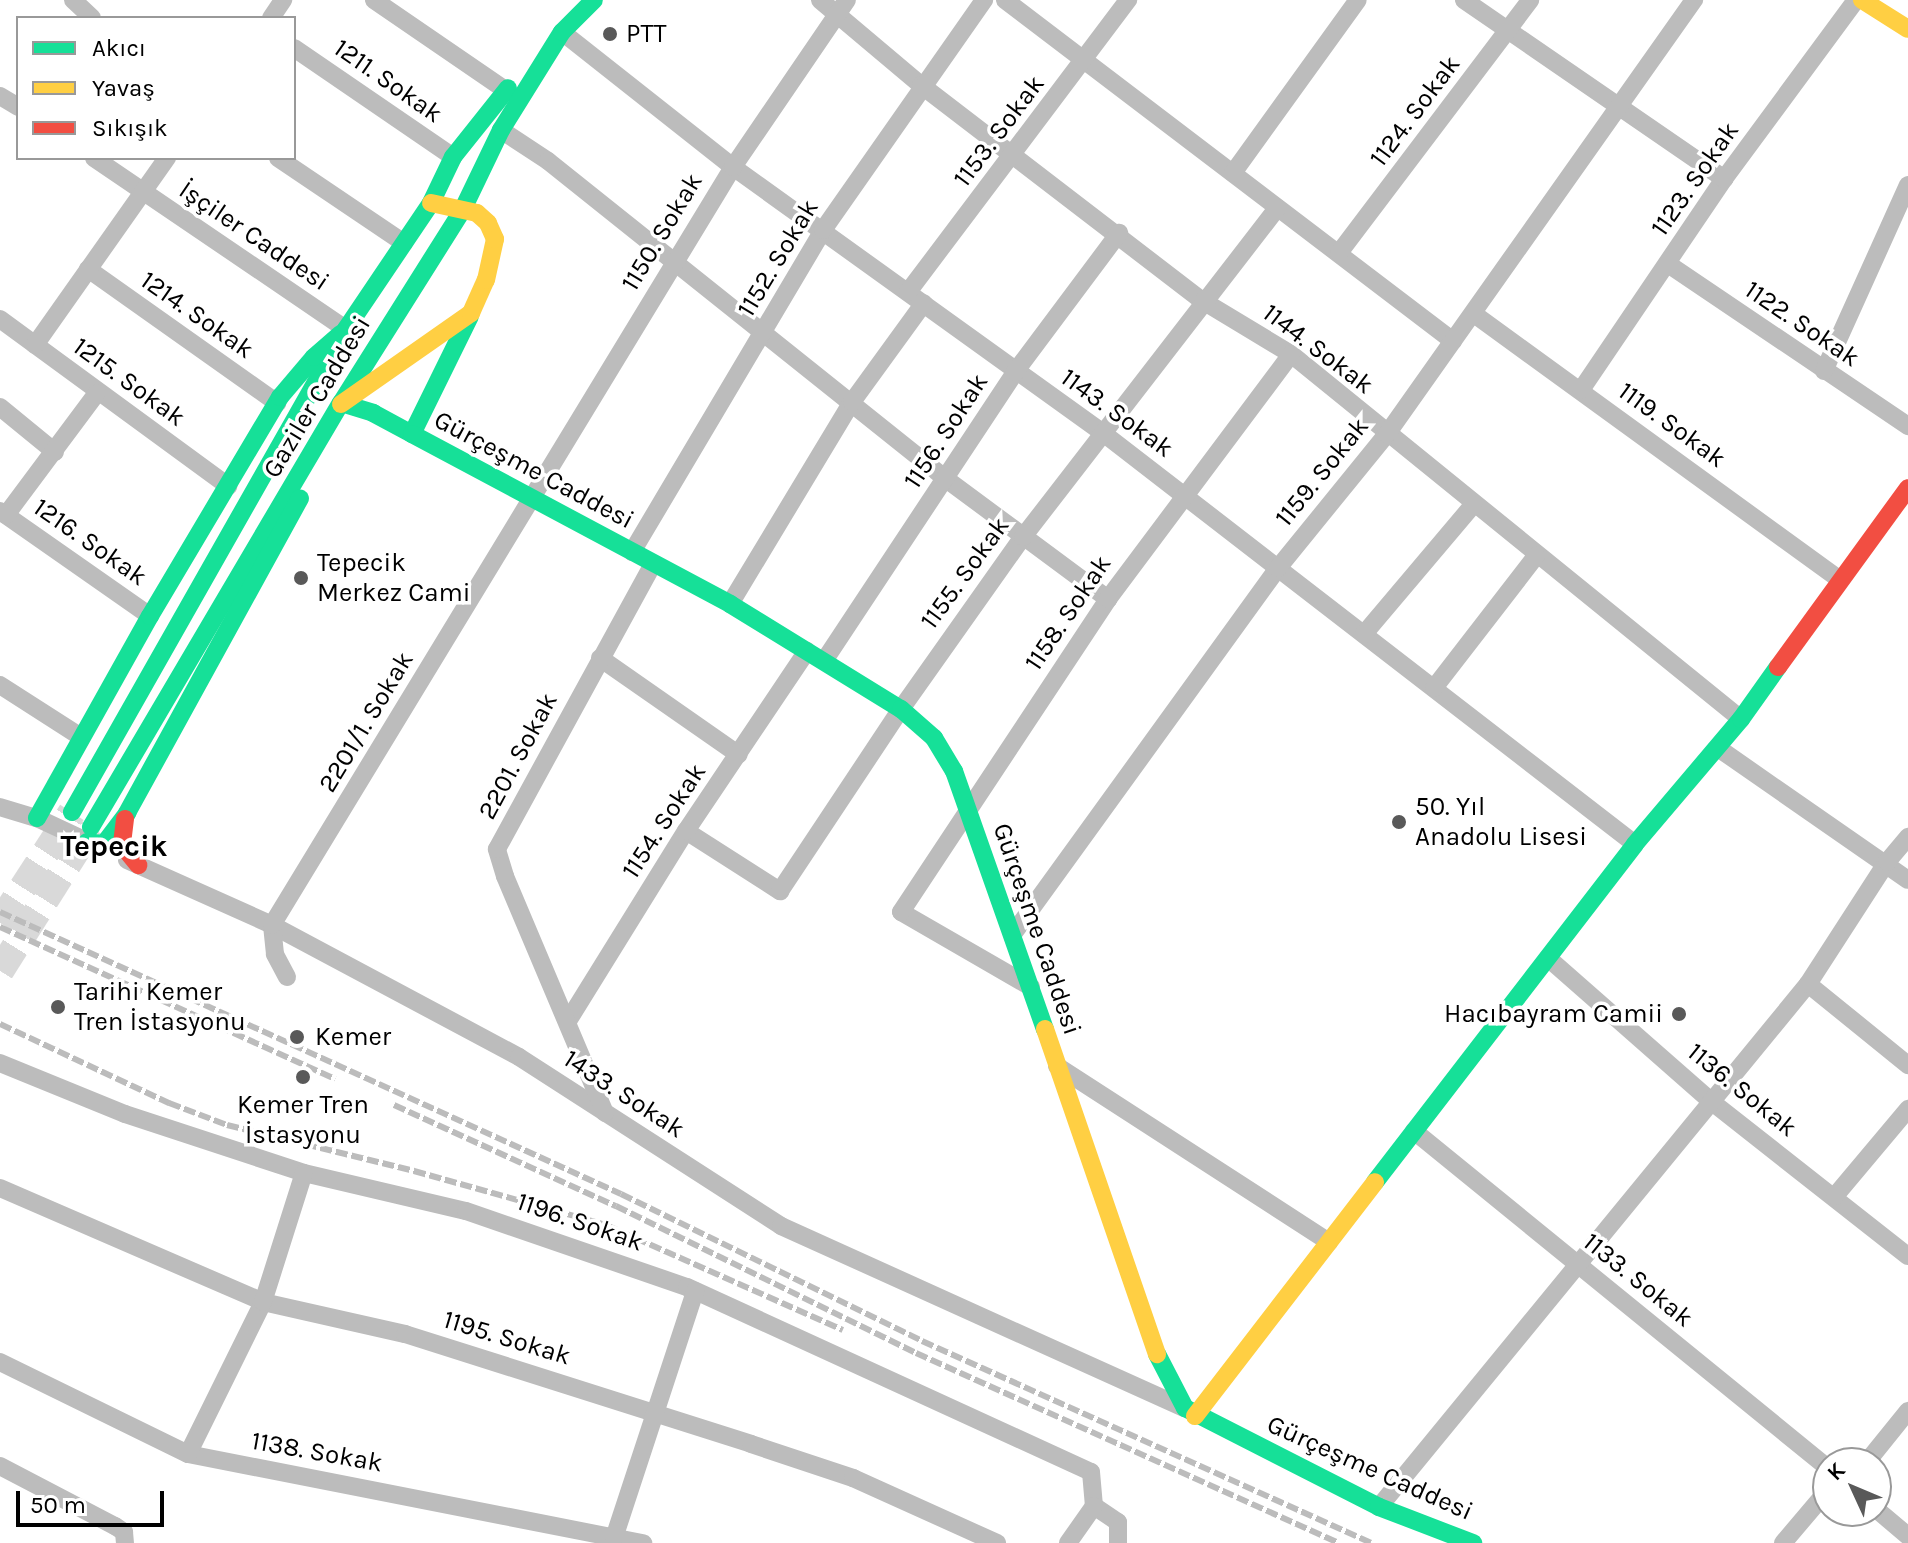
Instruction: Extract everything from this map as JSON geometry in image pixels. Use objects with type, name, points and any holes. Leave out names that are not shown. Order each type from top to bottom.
[{"type":"main road","name":"Gaziler Caddesi","points":[[72,812],[346,329],[431,203],[453,157],[507,91],[554,14],[568,0]]},
{"type":"main road","name":"Gaziler Caddesi","points":[[89,835],[341,403],[463,209],[501,130],[562,32],[594,0]]},
{"type":"main road","points":[[1862,0],[1908,29]]},
{"type":"main road","points":[[412,434],[486,280],[495,239],[488,223],[477,213],[431,203]]},
{"type":"main road","points":[[89,835],[104,844],[127,813],[337,430],[341,403],[471,313]]},
{"type":"main road","points":[[37,818],[150,616],[277,403],[314,357],[346,329]]},
{"type":"main road","name":"Gürçeşme Caddesi","points":[[341,403],[373,413],[730,604],[901,709],[934,738],[954,771],[968,808],[1159,1361],[1190,1412],[1379,1507],[1473,1543]]},
{"type":"main road","points":[[1190,1412],[1329,1242],[1635,844],[1741,719],[1839,579],[1908,488]]},
{"type":"main road","points":[[127,813],[121,831],[122,845],[138,865]]},
{"type":"street","points":[[73,0],[90,16]]},
{"type":"street","points":[[374,0],[507,91]]},
{"type":"street","name":"1144. Sokak","points":[[820,0],[842,6],[921,85],[1119,233],[1203,301],[1291,354],[1473,505],[1741,719]]},
{"type":"street","name":"1152. Sokak","points":[[632,552],[823,230],[921,85],[984,0]]},
{"type":"street","points":[[1005,0],[1453,341]]},
{"type":"street","name":"1153. Sokak","points":[[908,292],[1015,154],[1128,0]]},
{"type":"street","points":[[1233,173],[1358,0]]},
{"type":"street","points":[[1464,0],[1724,179]]},
{"type":"street","name":"1124. Sokak","points":[[1339,253],[1530,0]]},
{"type":"street","name":"1159. Sokak","points":[[1013,934],[1278,568],[1387,434],[1694,0]]},
{"type":"street","name":"1123. Sokak","points":[[1581,390],[1724,179],[1856,0]]},
{"type":"street","name":"1150. Sokak","points":[[533,499],[733,167],[842,6]]},
{"type":"street","name":"1143. Sokak","points":[[562,32],[733,167],[1103,433],[1635,844]]},
{"type":"street","name":"1211. Sokak","points":[[296,49],[453,157]]},
{"type":"street","points":[[501,130],[548,161],[946,479],[1108,599]]},
{"type":"street","name":"İşçiler Caddesi","points":[[97,160],[346,329]]},
{"type":"street","points":[[35,345],[165,160]]},
{"type":"street","points":[[281,160],[404,243]]},
{"type":"street","points":[[1824,371],[1908,185]]},
{"type":"street","name":"1155. Sokak","points":[[686,831],[780,891],[901,709],[1023,537],[1277,208]]},
{"type":"street","name":"1156. Sokak","points":[[816,656],[946,479],[1015,372],[1119,233]]},
{"type":"street","name":"1122. Sokak","points":[[1668,264],[1908,426]]},
{"type":"street","name":"1214. Sokak","points":[[88,269],[277,403]]},
{"type":"street","points":[[730,604],[852,402],[924,303]]},
{"type":"street","name":"1119. Sokak","points":[[1474,314],[1839,579]]},
{"type":"street","name":"1215. Sokak","points":[[0,319],[228,486]]},
{"type":"street","name":"1158. Sokak","points":[[1031,987],[901,912],[1108,599],[1291,354]]},
{"type":"street","points":[[3,513],[55,452],[97,393]]},
{"type":"street","points":[[0,407],[55,452]]},
{"type":"street","name":"2201/1. Sokak","points":[[272,925],[533,499]]},
{"type":"street","points":[[1364,634],[1473,505]]},
{"type":"street","name":"1216. Sokak","points":[[3,513],[150,616]]},
{"type":"street","points":[[1434,688],[1536,556]]},
{"type":"street","name":"2201. Sokak","points":[[605,1113],[505,876],[497,849],[653,564]]},
{"type":"street","name":"1154. Sokak","points":[[568,1021],[686,831],[739,755],[816,656]]},
{"type":"street","points":[[600,658],[739,755]]},
{"type":"street","points":[[0,685],[81,737]]},
{"type":"street","points":[[1718,748],[1887,862],[1908,880]]},
{"type":"street","name":"1433. Sokak","points":[[0,807],[89,835],[138,865],[272,925],[519,1057],[781,1226],[1190,1412]]},
{"type":"street","points":[[1379,1507],[1808,984],[1887,862],[1908,837]]},
{"type":"street","points":[[272,925],[275,954],[287,977]]},
{"type":"street","name":"1136. Sokak","points":[[1548,958],[1712,1102],[1908,1256]]},
{"type":"street","points":[[1808,984],[1908,1065]]},
{"type":"street","name":"1196. Sokak","points":[[0,1063],[125,1114],[304,1173],[466,1211],[695,1291],[1091,1472],[1094,1506]]},
{"type":"street","points":[[1057,1066],[1329,1242]]},
{"type":"street","points":[[1835,1196],[1908,1109]]},
{"type":"street","name":"1133. Sokak","points":[[1414,1131],[1812,1455]]},
{"type":"street","points":[[188,1454],[263,1302],[304,1173]]},
{"type":"street","name":"1195. Sokak","points":[[0,1188],[263,1302],[405,1334],[656,1413],[853,1478],[997,1543]]},
{"type":"street","points":[[614,1538],[695,1291]]},
{"type":"street","name":"1138. Sokak","points":[[0,1362],[188,1454],[643,1543]]},
{"type":"street","points":[[1879,1447],[1908,1411]]},
{"type":"street","points":[[0,1466],[115,1526],[124,1532],[125,1543]]},
{"type":"street","points":[[1068,1543],[1094,1506],[1118,1522],[1118,1543]]},
{"type":"street","points":[[1783,1543],[1812,1509]]},
{"type":"street","points":[[1892,1522],[1908,1536]]},
{"type":"tunnel","points":[[0,923],[72,812]]},
{"type":"tunnel","points":[[0,971],[91,827]]},
{"type":"railway","points":[[0,912],[621,1194],[922,1341],[1371,1543]]},
{"type":"railway","points":[[0,927],[335,1079]]},
{"type":"railway","points":[[0,1024],[169,1103],[227,1125],[414,1171],[606,1225],[843,1330]]},
{"type":"railway","points":[[394,1105],[616,1206],[916,1353],[1338,1543]]},
{"type":"traffic: fast","points":[[91,827],[341,403],[463,209],[501,130],[562,32],[594,0]]},
{"type":"traffic: fast","points":[[72,812],[346,329],[431,203],[453,157],[508,88]]},
{"type":"traffic: fast","points":[[341,403],[373,413],[412,434],[470,316]]},
{"type":"traffic: fast","points":[[37,818],[150,616],[280,397],[314,357],[340,334]]},
{"type":"traffic: fast","points":[[412,434],[730,604],[901,709],[934,738],[954,771],[1045,1029]]},
{"type":"traffic: fast","points":[[87,842],[104,844],[127,813],[300,498]]},
{"type":"traffic: fast","points":[[1375,1182],[1635,844],[1741,719],[1778,667]]},
{"type":"traffic: fast","points":[[1157,1354],[1185,1408],[1379,1507],[1473,1543]]},
{"type":"traffic: slow","points":[[1862,0],[1908,29]]},
{"type":"traffic: slow","points":[[341,404],[471,313],[486,280],[495,239],[488,223],[477,213],[431,203]]},
{"type":"traffic: slow","points":[[1045,1029],[1157,1354]]},
{"type":"traffic: slow","points":[[1195,1416],[1375,1182]]},
{"type":"traffic: jam","points":[[1778,667],[1908,488]]},
{"type":"traffic: jam","points":[[125,819],[122,845],[138,865]]},
{"type":"place","name":"PTT","points":[[610,34]]},
{"type":"place","name":"Tepecik Merkez Cami","points":[[301,578]]},
{"type":"place","name":"50. Yıl Anadolu Lisesi","points":[[1399,822]]},
{"type":"place","name":"Tarihi Kemer Tren İstasyonu","points":[[58,1007]]},
{"type":"place","name":"Hacıbayram Camii","points":[[1679,1014]]},
{"type":"place","name":"Kemer","points":[[297,1037]]},
{"type":"place","name":"Kemer Tren İstasyonu","points":[[303,1077]]},
{"type":"district","name":"Tepecik","points":[[114,846]]}]
